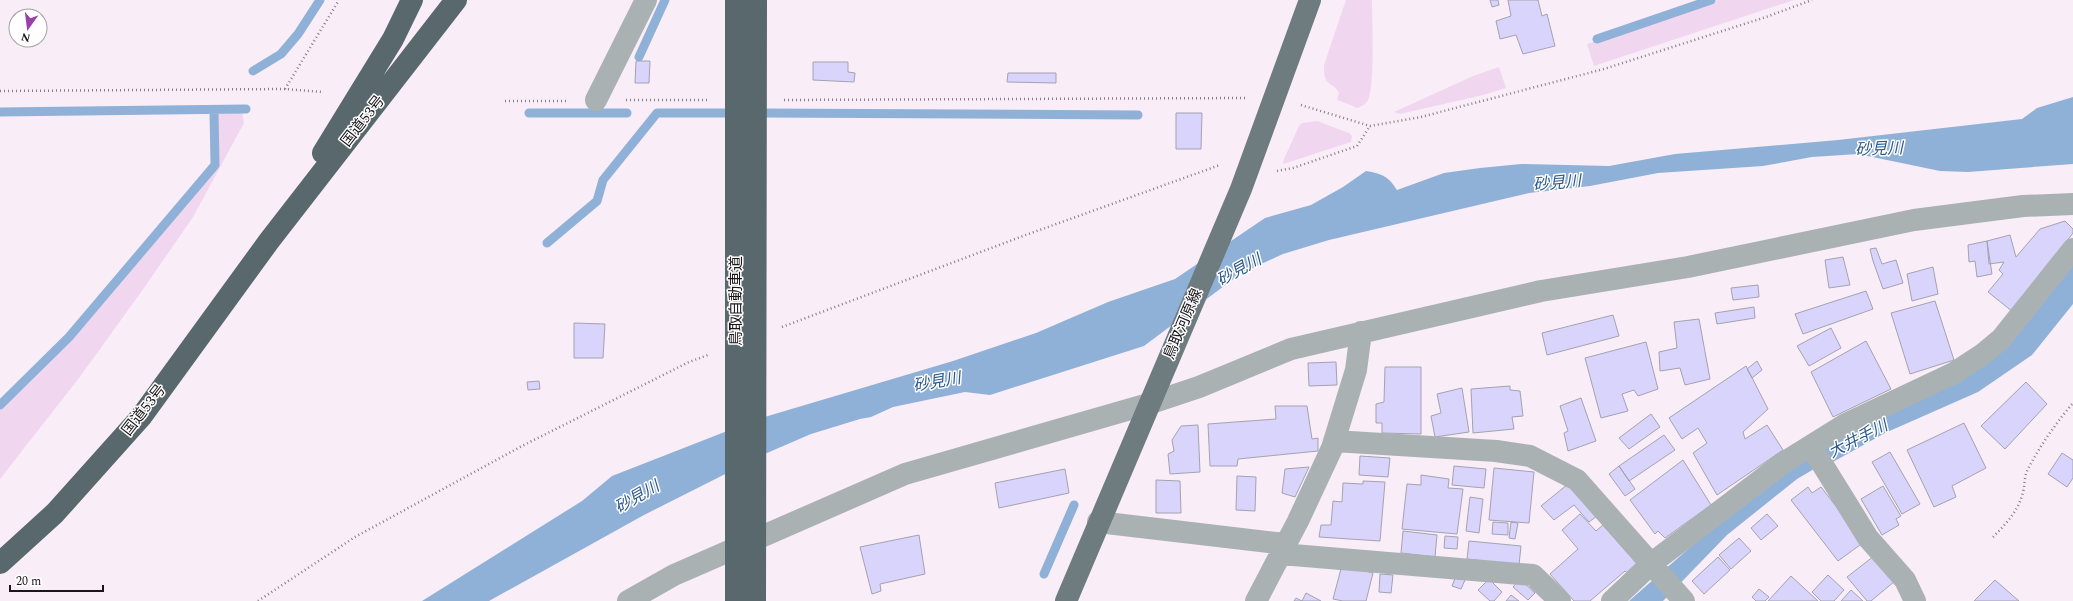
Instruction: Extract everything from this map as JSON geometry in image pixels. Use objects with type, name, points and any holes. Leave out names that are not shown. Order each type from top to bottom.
[{"type":"highway","name":"国道53号","points":[[269,241],[393,39],[412,0]]},
{"type":"highway","name":"国道53号","points":[[0,563],[55,513],[142,417],[269,241],[456,0]]},
{"type":"highway","name":"鳥取自動車道","points":[[736,0],[736,601]]},
{"type":"highway","name":"鳥取自動車道","points":[[755,601],[756,0]]},
{"type":"main road","name":"鳥取河原線","points":[[1066,601],[1148,404],[1244,182],[1310,0]]},
{"type":"street","points":[[596,100],[646,0]]},
{"type":"street","points":[[628,601],[674,575],[905,474],[1148,404],[1200,387],[1291,349],[1541,290],[1688,267],[1914,220],[2023,206],[2073,204]]},
{"type":"street","points":[[1612,601],[1783,462],[1844,425],[1954,373],[1983,354],[2001,339],[2073,248]]},
{"type":"street","points":[[1256,601],[1298,521],[1334,442],[1356,370],[1361,332]]},
{"type":"street","points":[[1334,442],[1496,451],[1530,456],[1577,480],[1681,597]]},
{"type":"street","points":[[1810,446],[1868,538],[1905,580],[1915,601]]},
{"type":"street","points":[[1098,522],[1283,549],[1533,574],[1560,601]]},
{"type":"path","points":[[285,89],[339,0]]},
{"type":"path","points":[[783,100],[1274,97],[1370,126],[1421,117],[1604,69],[1766,17],[1812,0]]},
{"type":"path","points":[[0,91],[285,89],[324,92]]},
{"type":"path","points":[[505,101],[713,100]]},
{"type":"path","points":[[1244,182],[1293,168],[1357,146],[1370,126]]},
{"type":"path","points":[[1993,537],[2009,520],[2019,505],[2024,491],[2027,470],[2060,418],[2073,403]]},
{"type":"shaded area","points":[[1346,0],[1372,0],[1372,82],[1367,102],[1358,108],[1337,100],[1339,93],[1334,86],[1326,81],[1324,72],[1324,65]]},
{"type":"shaded area","points":[[1718,0],[1794,0],[1594,66],[1587,44]]},
{"type":"shaded area","points":[[1499,67],[1506,88],[1483,95],[1400,114],[1394,112],[1473,76]]},
{"type":"shaded area","points":[[216,105],[241,105],[244,123],[193,217],[79,378],[0,479],[0,409],[72,338],[218,164]]},
{"type":"shaded area","points":[[1317,121],[1349,133],[1352,136],[1351,142],[1283,164],[1299,126],[1302,123]]},
{"type":"water","name":"砂見川","points":[[2073,97],[2073,164],[1968,172],[1940,171],[1858,154],[1812,157],[1763,166],[1658,173],[1590,186],[1529,193],[1329,240],[1283,254],[1240,274],[1144,346],[990,395],[965,392],[893,407],[871,417],[811,434],[767,453],[644,515],[489,601],[422,601],[582,501],[612,476],[758,419],[953,361],[1036,333],[1108,302],[1175,279],[1265,218],[1311,205],[1343,187],[1366,171],[1384,176],[1397,190],[1444,173],[1480,168],[1521,164],[1609,166],[1675,154],[1838,140],[2022,119],[2037,108]]},
{"type":"water","name":"大井手川","points":[[2073,263],[2073,304],[2032,355],[1978,392],[1885,433],[1831,463],[1814,469],[1797,479],[1727,535],[1663,601],[1629,601],[1712,528],[1827,442],[1939,388]]},
{"type":"building","points":[[1490,0],[1498,0],[1499,5],[1492,7]]},
{"type":"building","points":[[1508,0],[1538,0],[1542,16],[1547,14],[1555,46],[1523,54],[1516,35],[1500,39],[1496,21],[1511,16]]},
{"type":"building","points":[[636,61],[650,61],[649,83],[635,83]]},
{"type":"building","points":[[813,62],[848,62],[848,72],[855,73],[854,82],[813,80]]},
{"type":"building","points":[[1008,73],[1056,73],[1056,83],[1007,82]]},
{"type":"building","points":[[1176,113],[1202,113],[1201,149],[1176,149]]},
{"type":"building","points":[[2065,221],[2073,229],[2073,233],[2013,312],[1988,292],[2003,274],[1999,270],[2004,262],[1989,264],[1987,241],[2010,235],[2016,257],[2040,229]]},
{"type":"building","points":[[1987,241],[1992,274],[1977,277],[1975,261],[1969,262],[1968,245]]},
{"type":"building","points":[[1876,248],[1882,264],[1896,260],[1903,283],[1883,289],[1870,249]]},
{"type":"building","points":[[1843,257],[1850,285],[1829,288],[1825,260]]},
{"type":"building","points":[[1933,267],[1938,294],[1912,301],[1907,274]]},
{"type":"building","points":[[1758,285],[1759,297],[1733,300],[1731,288]]},
{"type":"building","points":[[1866,291],[1873,309],[1803,334],[1795,314]]},
{"type":"building","points":[[1935,301],[1954,360],[1910,374],[1891,313]]},
{"type":"building","points":[[1754,307],[1755,318],[1717,324],[1715,313]]},
{"type":"building","points":[[1613,315],[1619,336],[1547,355],[1542,333]]},
{"type":"building","points":[[1699,319],[1710,379],[1685,385],[1680,368],[1660,371],[1659,352],[1677,348],[1674,322]]},
{"type":"building","points":[[574,323],[605,324],[603,358],[574,358]]},
{"type":"building","points":[[1831,328],[1841,348],[1809,366],[1797,346]]},
{"type":"building","points":[[1866,341],[1891,389],[1833,417],[1811,372]]},
{"type":"building","points":[[1646,342],[1658,389],[1638,396],[1634,390],[1622,394],[1628,411],[1601,418],[1585,358]]},
{"type":"building","points":[[1757,361],[1762,370],[1752,378],[1747,369]]},
{"type":"building","points":[[1336,362],[1337,385],[1309,386],[1308,363]]},
{"type":"building","points":[[1746,366],[1768,409],[1743,432],[1745,439],[1767,425],[1783,450],[1717,495],[1693,453],[1707,443],[1698,428],[1682,439],[1669,418]]},
{"type":"building","points":[[1385,367],[1421,367],[1421,434],[1382,433],[1382,423],[1376,423],[1376,404],[1384,402]]},
{"type":"building","points":[[539,381],[540,389],[528,390],[527,382]]},
{"type":"building","points":[[2026,382],[2047,404],[2005,449],[1981,426]]},
{"type":"building","points":[[1510,386],[1510,390],[1520,391],[1523,416],[1512,417],[1514,429],[1473,433],[1471,389]]},
{"type":"building","points":[[1462,388],[1469,432],[1435,437],[1431,416],[1441,413],[1437,394]]},
{"type":"building","points":[[1581,398],[1596,441],[1568,451],[1564,433],[1568,431],[1560,406]]},
{"type":"building","points":[[1275,406],[1307,406],[1312,439],[1318,438],[1318,451],[1238,459],[1237,466],[1210,466],[1208,424],[1276,419]]},
{"type":"building","points":[[1651,414],[1660,427],[1629,449],[1619,438]]},
{"type":"building","points":[[1964,423],[1986,468],[1952,486],[1956,497],[1934,507],[1907,450]]},
{"type":"building","points":[[1198,425],[1200,472],[1170,474],[1168,454],[1174,451],[1172,440],[1181,426]]},
{"type":"building","points":[[1664,435],[1675,450],[1629,481],[1619,466]]},
{"type":"building","points":[[1890,452],[1920,504],[1902,514],[1872,462]]},
{"type":"building","points":[[2062,453],[2073,460],[2073,478],[2067,487],[2048,474]]},
{"type":"building","points":[[1360,456],[1390,458],[1388,477],[1359,475]]},
{"type":"building","points":[[1683,460],[1711,505],[1665,538],[1658,531],[1655,534],[1630,500]]},
{"type":"building","points":[[1454,466],[1486,469],[1484,488],[1452,485]]},
{"type":"building","points":[[1619,466],[1635,489],[1625,496],[1609,474]]},
{"type":"building","points":[[1309,467],[1295,497],[1282,493],[1285,469]]},
{"type":"building","points":[[1494,468],[1534,472],[1529,523],[1489,520]]},
{"type":"building","points":[[1065,469],[1069,493],[999,508],[995,483]]},
{"type":"building","points":[[1421,475],[1449,479],[1448,488],[1463,489],[1457,534],[1402,529],[1407,484],[1421,485]]},
{"type":"building","points":[[1237,476],[1256,477],[1255,511],[1236,510]]},
{"type":"building","points":[[1156,480],[1180,481],[1181,513],[1156,513]]},
{"type":"building","points":[[1363,481],[1385,482],[1380,541],[1319,537],[1321,525],[1331,525],[1333,501],[1342,502],[1343,483],[1363,484]]},
{"type":"building","points":[[1568,484],[1597,516],[1589,522],[1574,505],[1554,520],[1541,506]]},
{"type":"building","points":[[1883,486],[1901,516],[1896,519],[1899,525],[1882,535],[1861,499]]},
{"type":"building","points":[[1808,487],[1812,493],[1821,487],[1864,542],[1838,561],[1791,500]]},
{"type":"building","points":[[1470,497],[1483,499],[1479,533],[1466,531]]},
{"type":"building","points":[[1580,514],[1596,531],[1603,525],[1638,565],[1628,574],[1625,571],[1590,601],[1574,601],[1550,574],[1578,549],[1562,530]]},
{"type":"building","points":[[1767,514],[1778,526],[1761,540],[1751,528]]},
{"type":"building","points":[[1493,522],[1508,523],[1508,535],[1492,534]]},
{"type":"building","points":[[1511,522],[1518,523],[1515,539],[1509,538]]},
{"type":"building","points":[[1403,531],[1437,535],[1435,557],[1401,553]]},
{"type":"building","points":[[919,535],[925,574],[880,584],[881,591],[872,594],[860,547]]},
{"type":"building","points":[[1445,536],[1458,537],[1457,549],[1444,548]]},
{"type":"building","points":[[1739,538],[1751,551],[1731,569],[1719,555]]},
{"type":"building","points":[[1469,541],[1521,546],[1519,565],[1467,559]]},
{"type":"building","points":[[1874,556],[1895,581],[1871,601],[1867,601],[1847,577]]},
{"type":"building","points":[[1718,557],[1730,570],[1704,594],[1692,581]]},
{"type":"building","points":[[1342,565],[1373,573],[1366,601],[1343,601],[1333,599]]},
{"type":"building","points":[[1380,574],[1393,575],[1391,593],[1379,592]]},
{"type":"building","points":[[1828,575],[1844,590],[1834,601],[1821,601],[1812,592]]},
{"type":"building","points":[[1456,576],[1465,580],[1461,589],[1452,586]]},
{"type":"building","points":[[1791,576],[1818,601],[1768,601]]},
{"type":"building","points":[[1489,579],[1502,592],[1494,601],[1490,601],[1478,590]]},
{"type":"building","points":[[1520,579],[1535,593],[1528,600],[1513,587]]},
{"type":"building","points":[[1995,580],[2019,601],[1974,601]]},
{"type":"building","points":[[1759,589],[1769,597],[1765,601],[1756,601],[1752,597]]},
{"type":"building","points":[[1851,590],[1863,601],[1841,601]]},
{"type":"building","points":[[1306,593],[1321,601],[1302,601]]},
{"type":"building","points":[[1511,595],[1519,601],[1506,601]]},
{"type":"building","points":[[1296,598],[1302,601],[1294,601]]},
{"type":"waterway","points":[[253,71],[281,54],[298,34],[320,0]]},
{"type":"waterway","points":[[639,57],[665,0]]},
{"type":"waterway","points":[[1597,39],[1711,0]]},
{"type":"waterway","points":[[0,112],[246,109]]},
{"type":"waterway","points":[[0,405],[69,337],[215,165],[214,111]]},
{"type":"waterway","points":[[529,113],[627,113]]},
{"type":"waterway","points":[[547,243],[597,201],[603,180],[657,113],[736,113]]},
{"type":"waterway","points":[[755,113],[1138,115]]},
{"type":"waterway","points":[[1044,574],[1074,505]]}]
